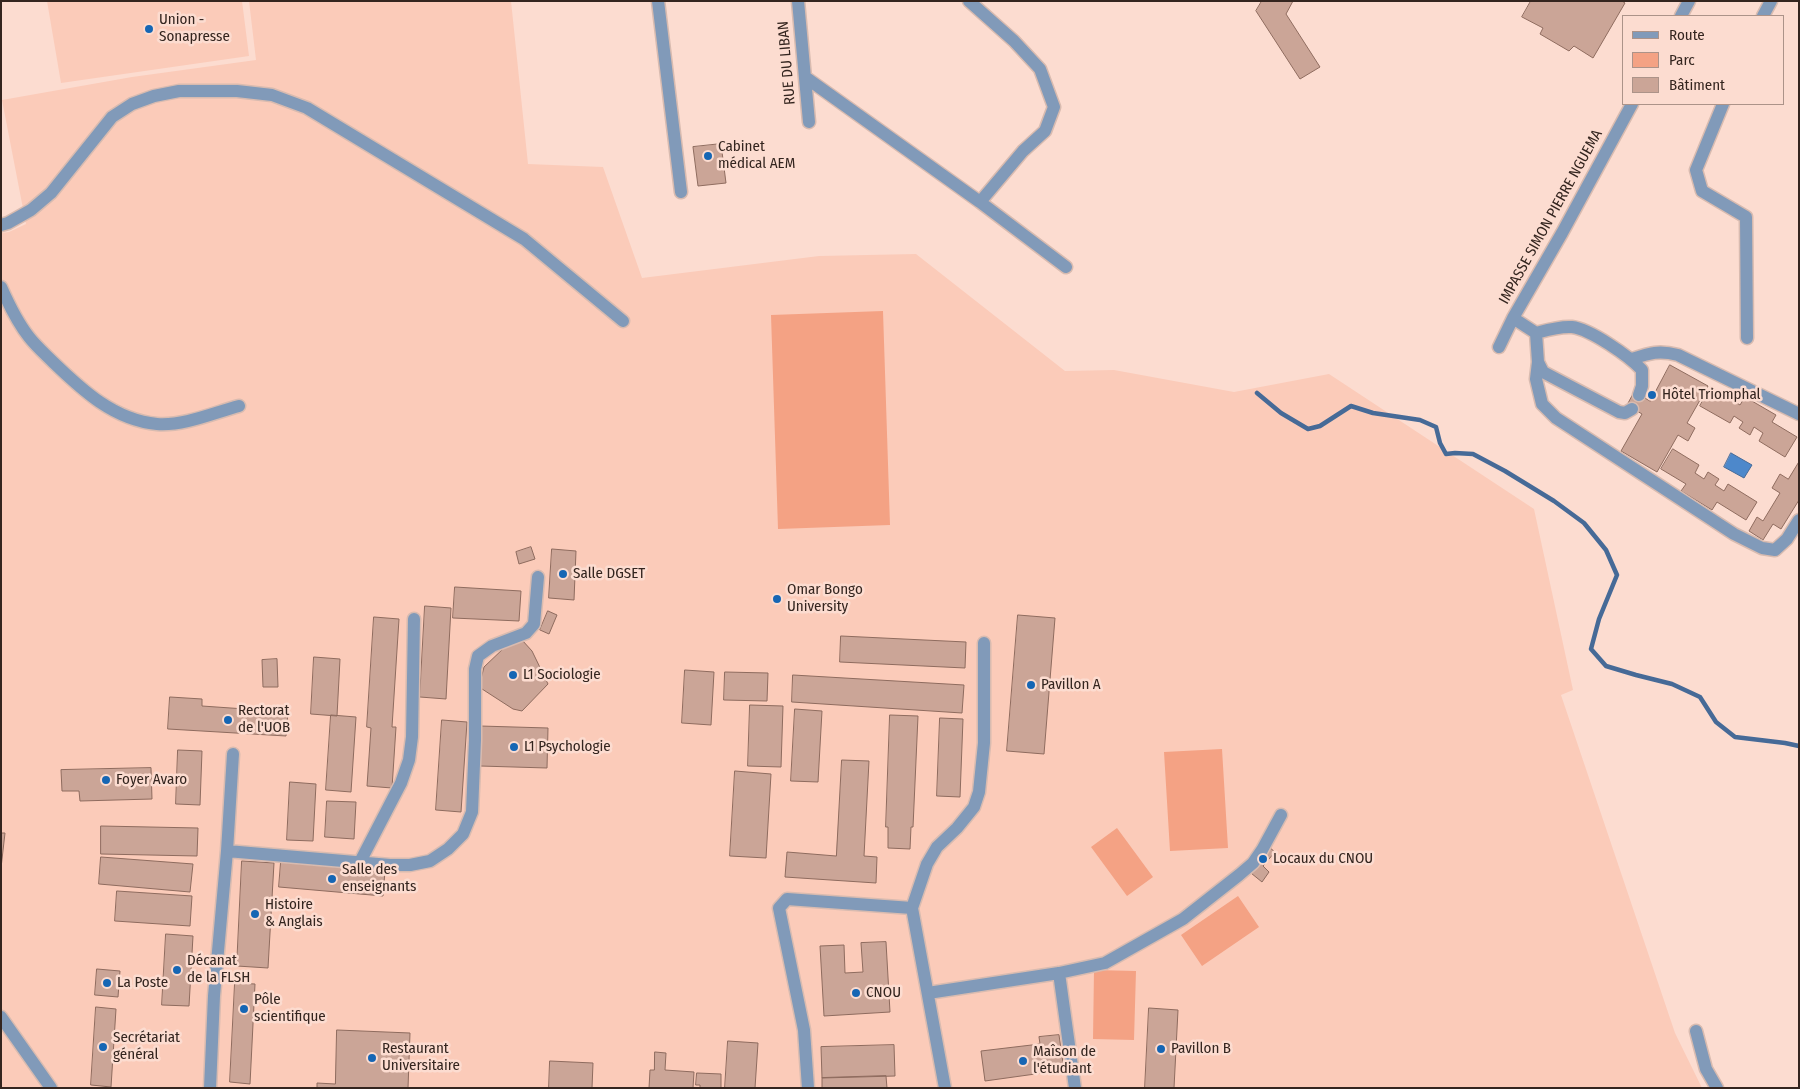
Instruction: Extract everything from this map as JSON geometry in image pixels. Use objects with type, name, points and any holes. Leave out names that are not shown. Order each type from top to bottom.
[{"type":"street","points":[[658,1],[681,192]]},
{"type":"street","name":"RUE DU LIBAN","points":[[798,1],[809,122]]},
{"type":"street","points":[[970,1],[1014,41],[1040,69],[1054,107],[1045,131],[1023,151],[980,202]]},
{"type":"street","points":[[1682,15],[1689,1]]},
{"type":"street","points":[[1764,15],[1771,1]]},
{"type":"street","points":[[805,77],[980,202],[1066,267]]},
{"type":"street","points":[[1,225],[31,210],[51,192],[112,117],[132,104],[154,96],[179,91],[237,91],[272,96],[308,108],[524,239],[623,321]]},
{"type":"street","name":"IMPASSE SIMON PIERRE NGUEMA","points":[[1499,347],[1513,318],[1562,233],[1631,105]]},
{"type":"street","points":[[1723,105],[1696,170],[1702,191],[1746,217],[1747,338]]},
{"type":"street","points":[[1,287],[13,313],[29,338],[76,384],[103,405],[129,418],[157,424],[180,422],[239,406]]},
{"type":"street","points":[[1513,318],[1536,333],[1572,327],[1587,332],[1632,359],[1642,370],[1642,386],[1639,395]]},
{"type":"street","points":[[1536,333],[1538,362],[1536,379],[1542,404],[1556,418],[1734,534],[1762,548],[1775,550],[1787,540],[1799,520]]},
{"type":"street","points":[[1632,359],[1649,353],[1664,351],[1678,355],[1799,414]]},
{"type":"street","points":[[1538,362],[1542,372],[1619,412],[1626,412],[1632,408]]},
{"type":"street","points":[[227,851],[410,865],[430,861],[448,849],[463,834],[472,812],[476,740],[475,669],[478,656],[492,646],[526,633],[534,624],[538,577]]},
{"type":"street","points":[[360,862],[398,790],[408,760],[412,737],[414,619]]},
{"type":"street","points":[[945,1088],[912,908],[927,864],[936,847],[957,828],[974,806],[980,792],[984,743],[984,643]]},
{"type":"street","points":[[210,1088],[214,996],[227,851],[233,754]]},
{"type":"street","points":[[928,993],[1058,973],[1105,963],[1196,910],[1253,863],[1281,815]]},
{"type":"street","points":[[808,1088],[804,1030],[779,908],[787,900],[912,908]]},
{"type":"street","points":[[1058,973],[1075,1088]]},
{"type":"street","points":[[1,1017],[51,1088]]},
{"type":"street","points":[[1696,1031],[1706,1069],[1718,1088]]},
{"type":"shaded area","name":"Union - Sonapresse","points":[[47,1],[242,1],[249,56],[61,83]]},
{"type":"shaded area","name":"Omar Bongo University","points":[[249,1],[511,1],[528,164],[603,167],[642,278],[819,256],[916,254],[1065,371],[1114,370],[1234,392],[1329,374],[1534,509],[1573,690],[1561,695],[1675,1033],[1702,1088],[1,1088],[1,233],[9,232],[26,224],[2,100],[132,77],[256,60]]},
{"type":"green space","points":[[883,311],[890,525],[778,529],[771,315]]},
{"type":"green space","points":[[1222,749],[1228,848],[1170,851],[1164,752]]},
{"type":"green space","points":[[1117,828],[1153,877],[1127,896],[1091,847]]},
{"type":"green space","points":[[1238,896],[1259,927],[1202,966],[1181,935]]},
{"type":"green space","points":[[1094,970],[1136,971],[1134,1040],[1093,1039]]},
{"type":"water","points":[[1731,453],[1752,465],[1744,478],[1724,467]]},
{"type":"building","points":[[1262,1],[1293,1],[1286,14],[1320,67],[1300,79],[1256,11]]},
{"type":"building","points":[[1531,1],[1622,1],[1625,3],[1593,58],[1574,46],[1569,51],[1540,34],[1543,28],[1522,17]]},
{"type":"building","name":"Cabinet médical AEM","points":[[721,144],[726,183],[698,186],[693,147]]},
{"type":"building","points":[[1670,365],[1708,386],[1687,423],[1695,428],[1688,441],[1678,435],[1657,472],[1621,451],[1642,414],[1627,405],[1634,392],[1650,401]]},
{"type":"building","points":[[1711,387],[1740,405],[1745,397],[1776,415],[1772,422],[1797,437],[1785,457],[1759,441],[1763,433],[1754,427],[1750,435],[1739,428],[1743,422],[1734,416],[1730,423],[1700,406]]},
{"type":"building","points":[[1673,449],[1699,465],[1695,473],[1704,479],[1708,472],[1719,479],[1715,485],[1724,491],[1728,484],[1757,502],[1746,520],[1717,502],[1712,510],[1681,491],[1686,484],[1661,469]]},
{"type":"building","points":[[1799,462],[1799,500],[1781,529],[1773,524],[1763,540],[1749,531],[1757,517],[1763,521],[1780,493],[1772,488],[1780,474],[1788,479]]},
{"type":"building","points":[[531,547],[535,559],[519,564],[516,552]]},
{"type":"building","name":"Salle DGSET","points":[[552,549],[576,551],[574,600],[549,598]]},
{"type":"building","points":[[455,587],[521,591],[519,621],[453,618]]},
{"type":"building","points":[[425,606],[451,608],[446,699],[420,697]]},
{"type":"building","points":[[548,611],[557,615],[549,634],[540,630]]},
{"type":"building","name":"Pavillon A","points":[[1018,615],[1055,618],[1044,754],[1007,751]]},
{"type":"building","points":[[374,617],[399,619],[392,727],[396,727],[392,788],[367,786],[371,728],[367,727]]},
{"type":"building","points":[[841,636],[966,642],[965,668],[840,662]]},
{"type":"building","name":"L1 Sociologie","points":[[522,640],[532,651],[548,684],[522,711],[513,709],[479,687],[484,667],[505,647]]},
{"type":"building","points":[[314,657],[340,659],[337,716],[311,714]]},
{"type":"building","points":[[277,659],[278,687],[263,687],[262,660]]},
{"type":"building","points":[[685,670],[714,672],[711,725],[682,723]]},
{"type":"building","points":[[725,672],[768,673],[767,701],[724,700]]},
{"type":"building","points":[[793,675],[964,685],[962,713],[792,702]]},
{"type":"building","name":"Rectorat de l'UOB","points":[[170,697],[202,699],[202,706],[288,712],[286,736],[168,729]]},
{"type":"building","points":[[750,705],[783,706],[781,767],[748,766]]},
{"type":"building","points":[[795,709],[822,711],[818,782],[791,781]]},
{"type":"building","points":[[331,715],[356,717],[351,792],[326,790]]},
{"type":"building","points":[[890,715],[918,716],[913,827],[911,827],[910,849],[888,848],[888,827],[886,827]]},
{"type":"building","points":[[940,718],[963,719],[960,797],[937,796]]},
{"type":"building","points":[[442,720],[467,722],[461,812],[436,810]]},
{"type":"building","name":"L1 Psychologie","points":[[480,726],[548,728],[547,768],[480,766]]},
{"type":"building","points":[[178,750],[202,751],[200,805],[176,804]]},
{"type":"building","points":[[842,760],[869,761],[864,856],[877,857],[876,883],[785,877],[787,852],[836,856]]},
{"type":"building","name":"Foyer Avaro","points":[[151,768],[152,799],[80,801],[79,791],[62,791],[61,770]]},
{"type":"building","points":[[735,771],[771,774],[766,858],[730,856]]},
{"type":"building","points":[[290,782],[316,784],[313,841],[287,840]]},
{"type":"building","points":[[327,801],[356,802],[354,839],[325,837]]},
{"type":"building","points":[[101,826],[198,828],[197,856],[101,854]]},
{"type":"building","points":[[1,833],[5,833],[1,868]]},
{"type":"building","name":"Locaux du CNOU","points":[[1269,847],[1275,852],[1263,866],[1269,872],[1262,882],[1246,869]]},
{"type":"building","points":[[101,857],[193,864],[190,892],[99,884]]},
{"type":"building","name":"Histoire & Anglais","points":[[242,861],[274,863],[268,968],[237,966]]},
{"type":"building","name":"Salle des enseignants","points":[[281,862],[385,871],[383,896],[279,887]]},
{"type":"building","points":[[117,891],[192,896],[190,926],[115,921]]},
{"type":"building","name":"Décanat de la FLSH","points":[[166,934],[193,936],[189,1006],[162,1005]]},
{"type":"building","name":"CNOU","points":[[886,942],[890,1012],[824,1016],[820,946],[844,945],[845,973],[863,972],[861,943]]},
{"type":"building","name":"La Poste","points":[[97,969],[120,971],[118,997],[95,995]]},
{"type":"building","name":"Pôle scientifique","points":[[235,983],[255,984],[250,1084],[230,1082]]},
{"type":"building","name":"Secrétariat général","points":[[96,1007],[116,1009],[111,1087],[91,1085]]},
{"type":"building","name":"Pavillon B","points":[[1149,1008],[1178,1010],[1174,1088],[1145,1088]]},
{"type":"building","name":"Restaurant Universitaire","points":[[337,1030],[410,1033],[408,1088],[317,1088],[317,1083],[335,1084]]},
{"type":"building","name":"Maîson de l'étudiant","points":[[1059,1035],[1064,1070],[985,1081],[981,1051],[1040,1044],[1039,1037]]},
{"type":"building","points":[[728,1041],[758,1043],[755,1088],[725,1088]]},
{"type":"building","points":[[894,1045],[895,1076],[822,1078],[821,1047]]},
{"type":"building","points":[[655,1052],[666,1053],[665,1070],[694,1072],[693,1088],[649,1088],[650,1070],[654,1070]]},
{"type":"building","points":[[550,1061],[593,1063],[592,1088],[549,1088]]},
{"type":"building","points":[[697,1073],[721,1074],[721,1088],[700,1088],[700,1085],[696,1085]]},
{"type":"building","points":[[886,1076],[887,1088],[822,1088],[822,1078]]},
{"type":"waterway","points":[[1257,393],[1281,413],[1308,429],[1320,426],[1351,406],[1373,413],[1420,420],[1436,427],[1440,443],[1446,454],[1473,454],[1554,501],[1584,523],[1606,550],[1617,575],[1599,619],[1591,649],[1606,666],[1672,684],[1700,697],[1716,722],[1735,737],[1799,746]]},
{"type":"place","name":"Union - Sonapresse","points":[[149,29]]},
{"type":"place","name":"Cabinet médical AEM","points":[[708,156]]},
{"type":"place","name":"Hôtel Triomphal","points":[[1652,395]]},
{"type":"place","name":"Salle DGSET","points":[[563,574]]},
{"type":"place","name":"Omar Bongo University","points":[[777,599]]},
{"type":"place","name":"L1 Sociologie","points":[[513,675]]},
{"type":"place","name":"Pavillon A","points":[[1031,685]]},
{"type":"place","name":"Rectorat de l'UOB","points":[[228,720]]},
{"type":"place","name":"L1 Psychologie","points":[[514,747]]},
{"type":"place","name":"Foyer Avaro","points":[[106,780]]},
{"type":"place","name":"Locaux du CNOU","points":[[1263,859]]},
{"type":"place","name":"Salle des enseignants","points":[[332,879]]},
{"type":"place","name":"Histoire & Anglais","points":[[255,914]]},
{"type":"place","name":"Décanat de la FLSH","points":[[177,970]]},
{"type":"place","name":"La Poste","points":[[107,983]]},
{"type":"place","name":"CNOU","points":[[856,993]]},
{"type":"place","name":"Pôle scientifique","points":[[244,1009]]},
{"type":"place","name":"Secrétariat général","points":[[103,1047]]},
{"type":"place","name":"Pavillon B","points":[[1161,1049]]},
{"type":"place","name":"Restaurant Universitaire","points":[[372,1058]]},
{"type":"place","name":"Maîson de l'étudiant","points":[[1023,1061]]}]
